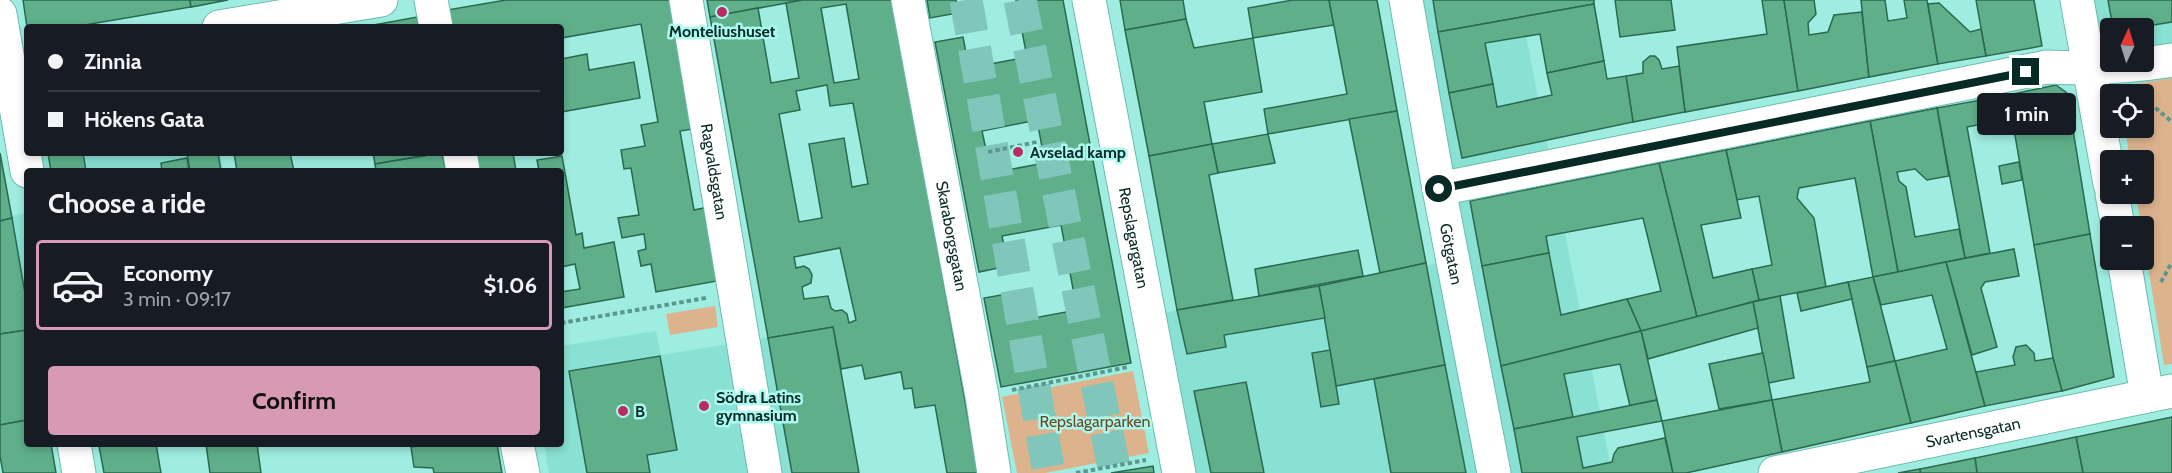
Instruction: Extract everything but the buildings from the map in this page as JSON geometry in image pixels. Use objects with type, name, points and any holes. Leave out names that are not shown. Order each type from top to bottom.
[{"type":"street","points":[[237,24],[381,0]]},
{"type":"street","points":[[431,0],[435,24]]},
{"type":"street","name":"Ragvaldsgatan","points":[[686,0],[765,473]]},
{"type":"street","name":"Skaraborgsgatan","points":[[908,0],[982,396],[994,473]]},
{"type":"street","name":"Repslagargatan","points":[[1089,0],[1178,464]]},
{"type":"street","name":"Götgatan","points":[[1406,0],[1439,189],[1494,473]]},
{"type":"street","points":[[2077,0],[2104,150]]},
{"type":"street","points":[[0,14],[12,62],[24,149]]},
{"type":"street","points":[[1439,189],[2047,68],[2126,68],[2172,60]]},
{"type":"street","points":[[2127,270],[2160,393]]},
{"type":"street","name":"Svartensgatan","points":[[1775,473],[2160,393]]},
{"type":"street","points":[[75,447],[80,473]]},
{"type":"street","points":[[518,447],[523,473]]},
{"type":"path","points":[[2154,107],[2172,122]]},
{"type":"path","points":[[988,152],[1037,142]]},
{"type":"path","points":[[564,322],[736,292]]},
{"type":"path","points":[[982,396],[1158,360]]},
{"type":"path","points":[[1076,473],[1178,464]]},
{"type":"shaded area","points":[[1402,0],[1519,0],[1612,473],[1182,473],[1152,315],[1445,262]]},
{"type":"shaded area","points":[[2075,0],[2172,0],[2172,78],[2136,84],[2114,84],[2086,63]]},
{"type":"shaded area","points":[[29,156],[221,156],[223,168],[31,168]]},
{"type":"shaded area","points":[[24,214],[24,332],[0,336],[0,218]]},
{"type":"shaded area","name":"Södra Latins gymnasium","points":[[833,327],[859,473],[549,473],[545,447],[564,447],[564,346],[656,331],[661,355]]},
{"type":"green space","points":[[2172,78],[2172,364],[2164,365],[2149,270],[2154,270],[2154,216],[2139,216],[2138,204],[2154,204],[2154,150],[2128,150],[2127,138],[2154,138],[2154,84],[2136,84]]},
{"type":"green space","points":[[715,306],[718,327],[670,335],[666,314]]},
{"type":"green space","name":"Repslagarparken","points":[[1133,371],[1149,453],[1045,473],[1017,473],[1002,397]]},
{"type":"tunnel","points":[[966,0],[1049,473]]},
{"type":"tunnel","points":[[1020,0],[1115,473]]},
{"type":"place","name":"Monteliushuset","points":[[722,12]]},
{"type":"place","name":"Avselad kamp","points":[[1018,152]]},
{"type":"place","name":"Södra Latins gymnasium","points":[[704,406]]},
{"type":"place","name":"B","points":[[623,411]]},
{"type":"route","points":[[1439,189],[2026,72]]}]
